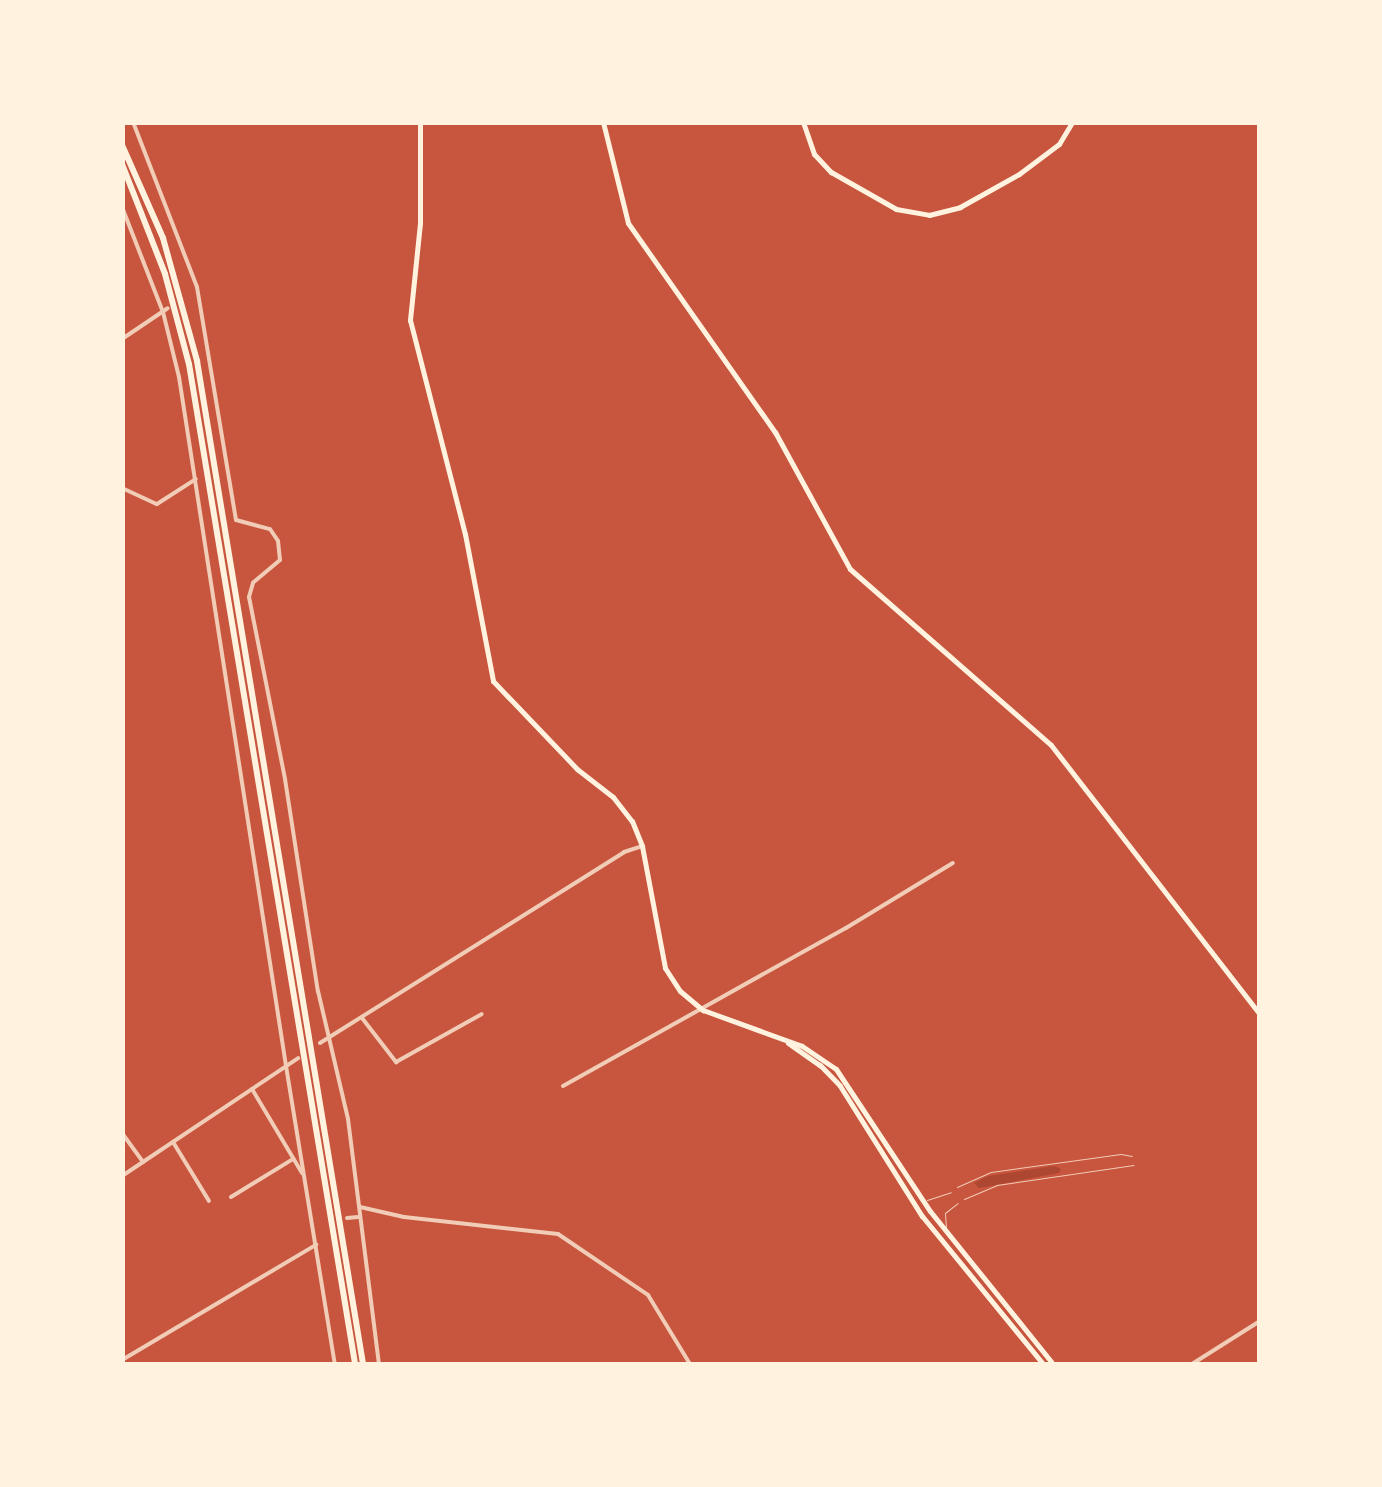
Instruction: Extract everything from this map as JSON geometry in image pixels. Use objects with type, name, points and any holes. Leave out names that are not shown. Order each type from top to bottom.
[{"type":"highway","points":[[122,145],[184,302],[224,518],[363,1364]]},
{"type":"highway","points":[[122,164],[165,274],[189,364],[355,1364]]},
{"type":"highway","points":[[224,518],[235,529]]},
{"type":"highway","points":[[237,596],[244,582]]},
{"type":"main road","points":[[420,122],[420,223],[410,320],[465,534],[493,681],[576,769],[613,797],[632,822],[642,846],[666,968],[680,990],[703,1010],[778,1036],[824,1059],[846,1081],[920,1196],[1053,1364]]},
{"type":"main road","points":[[602,122],[628,222],[775,432],[850,570],[1051,745],[1260,1014]]},
{"type":"main road","points":[[804,122],[814,154],[830,172],[896,209],[929,215],[960,207],[1019,174],[1059,144],[1072,122]]},
{"type":"main road","points":[[778,1036],[820,1065],[840,1086],[924,1220],[1043,1364]]},
{"type":"street","points":[[133,122],[198,287],[233,512],[240,524],[270,529],[280,550],[277,566],[253,583],[248,598],[285,779],[327,1038],[348,1119],[379,1364]]},
{"type":"street","points":[[122,207],[166,310],[335,1364]]},
{"type":"street","points":[[190,293],[198,287]]},
{"type":"street","points":[[122,340],[166,310]]},
{"type":"street","points":[[122,488],[157,504],[196,479]]},
{"type":"street","points":[[320,1042],[624,852],[642,846]]},
{"type":"street","points":[[563,1086],[703,1010],[953,863]]},
{"type":"street","points":[[361,1016],[399,1062],[482,1014]]},
{"type":"street","points":[[122,1176],[298,1058]]},
{"type":"street","points":[[252,1089],[305,1177]]},
{"type":"street","points":[[122,1134],[143,1162]]},
{"type":"street","points":[[172,1142],[208,1201]]},
{"type":"street","points":[[230,1198],[293,1159]]},
{"type":"street","points":[[358,1206],[404,1217],[558,1234],[648,1295],[690,1364]]},
{"type":"street","points":[[346,1218],[358,1217]]},
{"type":"street","points":[[313,1227],[322,1224]]},
{"type":"street","points":[[122,1360],[316,1245]]},
{"type":"street","points":[[1192,1364],[1260,1321]]},
{"type":"lane","points":[[957,1188],[991,1172],[1121,1154],[1132,1156]]},
{"type":"lane","points":[[964,1199],[997,1185],[1134,1165]]},
{"type":"lane","points":[[920,1196],[932,1200],[951,1192]]},
{"type":"lane","points":[[949,1235],[944,1218],[958,1203]]},
{"type":"shaded area","points":[[1054,1166],[1061,1169],[1059,1173],[979,1188],[974,1183],[988,1176]]}]
